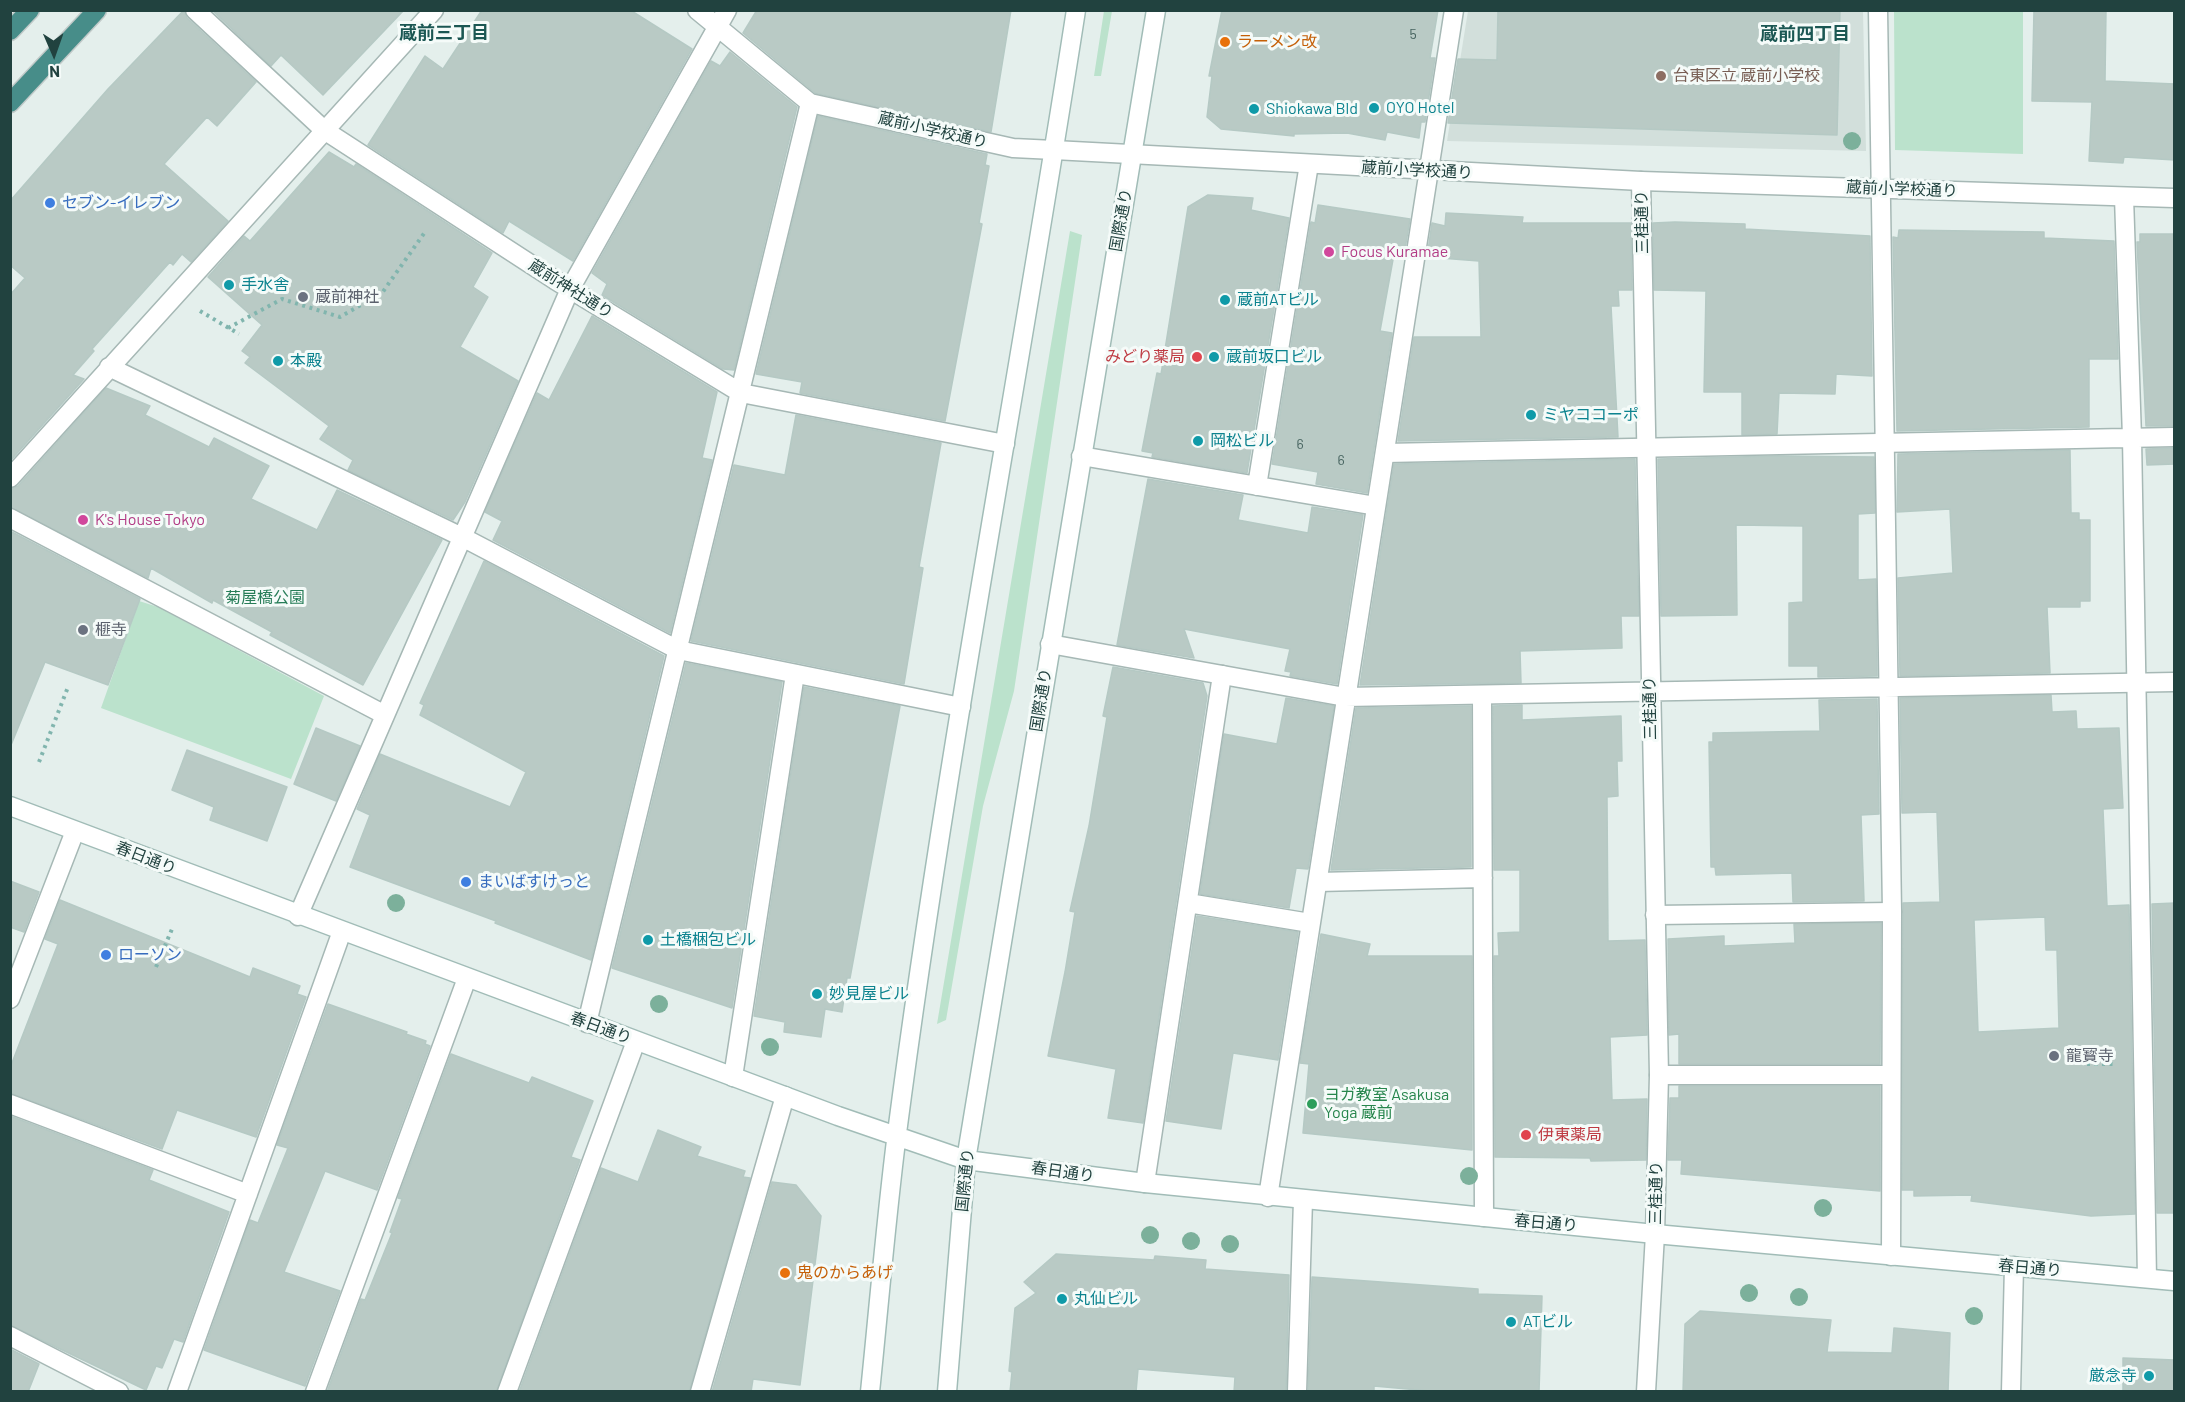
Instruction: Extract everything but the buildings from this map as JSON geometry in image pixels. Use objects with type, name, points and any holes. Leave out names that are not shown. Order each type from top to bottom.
[{"type":"highway","points":[[10,31],[30,10]]},
{"type":"highway","points":[[10,103],[97,10]]},
{"type":"street","name":"蔵前神社通り","points":[[195,10],[324,130],[570,289],[741,393],[1005,444]]},
{"type":"street","points":[[10,478],[174,294],[434,10]]},
{"type":"street","name":"蔵前小学校通り","points":[[697,10],[723,19],[810,102],[1013,148],[1641,181],[2175,198]]},
{"type":"street","points":[[870,1392],[896,1137],[961,707],[1076,10]]},
{"type":"street","name":"国際通り","points":[[946,1392],[966,1160],[1156,10]]},
{"type":"street","points":[[1268,1197],[1427,170],[1454,10]]},
{"type":"street","points":[[1878,10],[1892,912],[1891,1256]]},
{"type":"street","points":[[298,916],[464,538],[570,289],[723,19]]},
{"type":"street","points":[[586,1023],[810,102]]},
{"type":"street","points":[[1257,486],[1309,164]]},
{"type":"street","name":"三桂通り","points":[[1641,181],[1659,1075],[1655,1234],[1646,1392]]},
{"type":"street","points":[[2124,197],[2132,438],[2134,682],[2147,1278]]},
{"type":"street","points":[[109,367],[464,538],[678,650],[961,707]]},
{"type":"street","points":[[1385,453],[2175,437]]},
{"type":"street","points":[[1081,456],[1376,506]]},
{"type":"street","points":[[10,518],[386,715]]},
{"type":"street","points":[[1050,644],[1345,697],[2175,682]]},
{"type":"street","points":[[733,1077],[795,674]]},
{"type":"street","points":[[1145,1183],[1222,675]]},
{"type":"street","points":[[1482,695],[1484,1217]]},
{"type":"street","name":"春日通り","points":[[10,806],[586,1023],[896,1137],[966,1160],[1268,1197],[2175,1281]]},
{"type":"street","points":[[10,999],[75,831]]},
{"type":"street","points":[[1318,882],[1483,878]]},
{"type":"street","points":[[1188,903],[1310,923]]},
{"type":"street","points":[[1655,915],[1892,912]]},
{"type":"street","points":[[177,1392],[342,932]]},
{"type":"street","points":[[315,1392],[467,978]]},
{"type":"street","points":[[507,1392],[636,1041]]},
{"type":"street","points":[[1659,1075],[1890,1075]]},
{"type":"street","points":[[700,1392],[785,1096]]},
{"type":"street","points":[[10,1104],[248,1194]]},
{"type":"street","points":[[1297,1392],[1303,1200]]},
{"type":"street","points":[[2011,1392],[2014,1266]]},
{"type":"street","points":[[10,1336],[119,1392]]},
{"type":"path","points":[[228,328],[282,299],[340,317],[382,293],[442,207]]},
{"type":"path","points":[[174,294],[239,334]]},
{"type":"path","points":[[39,762],[68,687]]},
{"type":"path","points":[[156,968],[171,929]]},
{"type":"shaded area","name":"台東区立 蔵前小学校","points":[[1468,11],[1863,11],[1866,151],[1447,141]]},
{"type":"green space","points":[[1104,11],[1112,11],[1101,76],[1094,76]]},
{"type":"green space","points":[[1894,11],[2023,11],[2023,154],[1895,150]]},
{"type":"green space","points":[[1070,231],[1082,235],[1014,691],[983,806],[946,1020],[937,1024]]},
{"type":"green space","points":[[139,601],[158,607],[324,696],[291,779],[101,708]]},
{"type":"place","name":"ラーメン改","points":[[1225,42]]},
{"type":"place","name":"台東区立 蔵前小学校","points":[[1661,76]]},
{"type":"place","name":"OYO Hotel","points":[[1374,108]]},
{"type":"place","name":"Shiokawa Bld","points":[[1254,109]]},
{"type":"place","name":"セブン-イレブン","points":[[50,203]]},
{"type":"place","name":"Focus Kuramae","points":[[1329,252]]},
{"type":"place","name":"手水舎","points":[[229,285]]},
{"type":"place","name":"蔵前神社","points":[[303,297]]},
{"type":"place","name":"蔵前ATビル","points":[[1225,300]]},
{"type":"place","name":"みどり薬局","points":[[1197,357]]},
{"type":"place","name":"蔵前坂口ビル","points":[[1214,357]]},
{"type":"place","name":"本殿","points":[[278,361]]},
{"type":"place","name":"ミヤココーポ","points":[[1531,415]]},
{"type":"place","name":"岡松ビル","points":[[1198,441]]},
{"type":"place","name":"K's House Tokyo","points":[[83,520]]},
{"type":"place","name":"榧寺","points":[[83,630]]},
{"type":"place","name":"まいばすけっと","points":[[466,882]]},
{"type":"place","name":"土橋梱包ビル","points":[[648,940]]},
{"type":"place","name":"ローソン","points":[[106,955]]},
{"type":"place","name":"妙見屋ビル","points":[[817,994]]},
{"type":"place","name":"龍寳寺","points":[[2054,1056]]},
{"type":"place","name":"ヨガ教室 Asakusa Yoga 蔵前","points":[[1312,1104]]},
{"type":"place","name":"伊東薬局","points":[[1526,1135]]},
{"type":"place","name":"鬼のからあげ","points":[[785,1273]]},
{"type":"place","name":"丸仙ビル","points":[[1062,1299]]},
{"type":"place","name":"ATビル","points":[[1511,1322]]},
{"type":"place","name":"厳念寺","points":[[2149,1376]]},
{"type":"district","name":"蔵前三丁目","points":[[444,33]]},
{"type":"district","name":"蔵前四丁目","points":[[1805,34]]},
{"type":"park label","name":"菊屋橋公園","points":[[265,598]]}]
